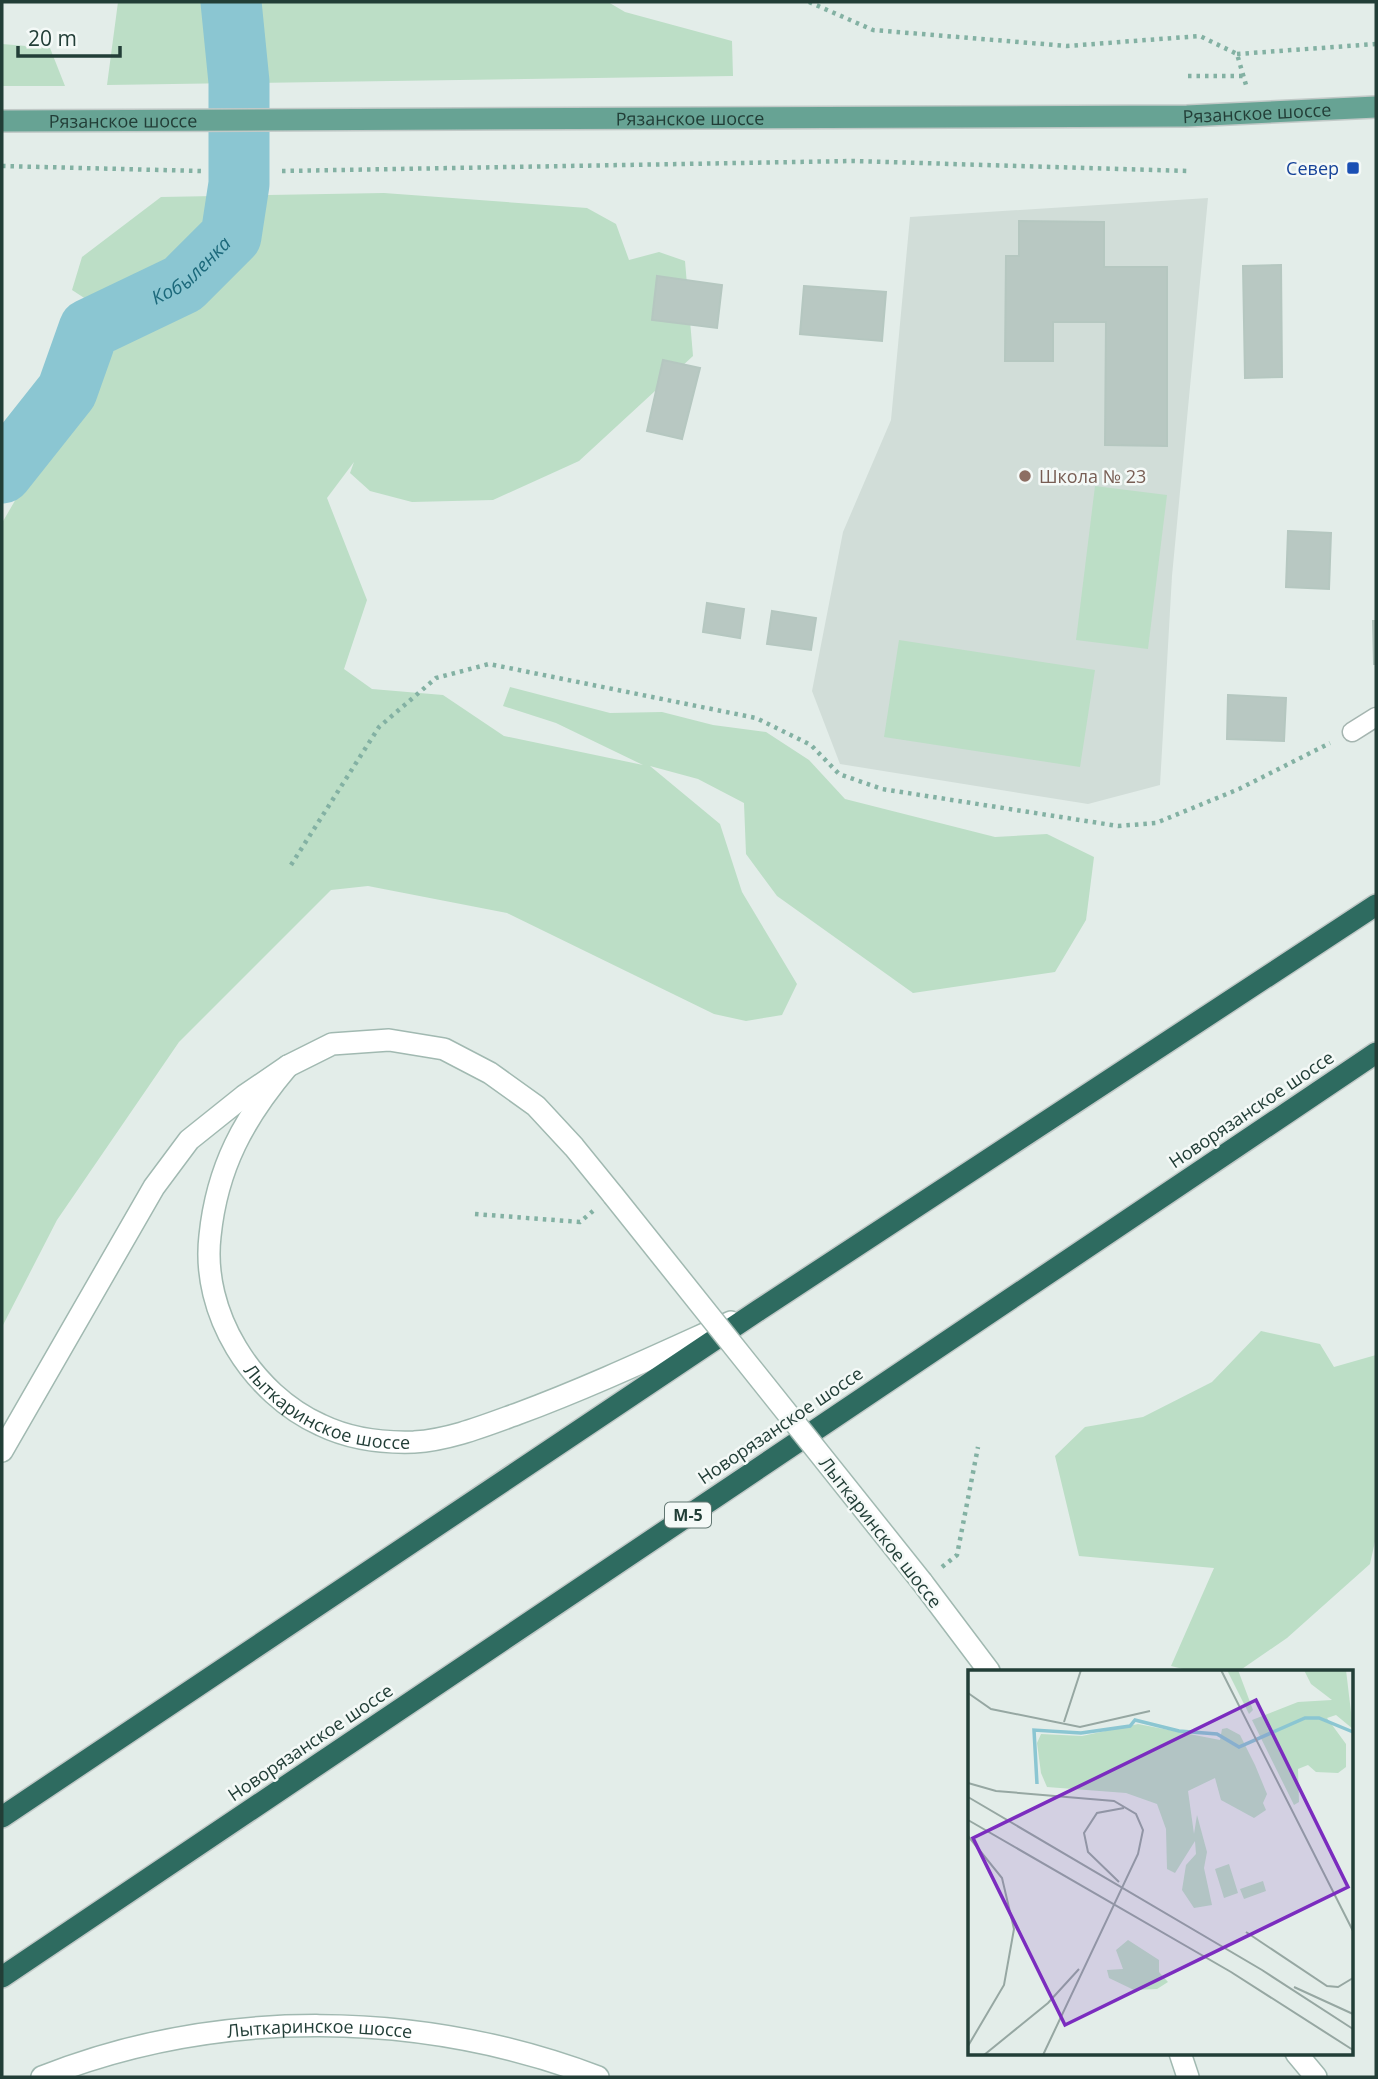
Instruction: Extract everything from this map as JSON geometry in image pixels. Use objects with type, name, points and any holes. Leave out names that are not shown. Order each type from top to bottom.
[{"type":"highway","points":[[2,1817],[759,1310],[1376,905]]},
{"type":"highway","name":"Новорязанское шоссе","points":[[2,1977],[1376,1054]]},
{"type":"main road","name":"Рязанское шоссе","points":[[2,121],[1149,116],[1376,107]]},
{"type":"main road","name":"Лыткаринское шоссе","points":[[2,1451],[155,1187],[188,1140],[288,1066],[332,1044],[389,1040],[444,1049],[490,1073],[536,1106],[574,1147],[988,1670]]},
{"type":"main road","name":"Лыткаринское шоссе","points":[[288,1066],[254,1108],[230,1153],[215,1202],[209,1239],[211,1273],[216,1305],[246,1364],[267,1388],[321,1426],[352,1436],[385,1442],[418,1442],[473,1430],[564,1397],[759,1310]]},
{"type":"main road","name":"Лыткаринское шоссе","points":[[42,2077],[87,2059],[208,2032],[319,2024],[435,2033],[551,2060],[598,2077]]},
{"type":"main road","points":[[1180,2054],[1188,2077]]},
{"type":"main road","points":[[1297,2054],[1316,2077]]},
{"type":"lane","points":[[1352,732],[1376,717]]},
{"type":"path","points":[[809,2],[873,30],[1067,46],[1200,36],[1237,54],[1376,44]]},
{"type":"path","points":[[1237,54],[1254,113]]},
{"type":"path","points":[[1188,76],[1243,75]]},
{"type":"path","points":[[282,171],[852,161],[1187,171]]},
{"type":"path","points":[[2,166],[201,171]]},
{"type":"path","points":[[291,865],[379,727],[436,678],[489,664],[756,718],[811,745],[839,774],[883,789],[1118,826],[1156,823],[1239,789],[1352,732]]},
{"type":"path","points":[[475,1214],[580,1222],[613,1195]]},
{"type":"path","points":[[922,1583],[957,1555],[978,1447]]},
{"type":"shaded area","name":"Школа № 23","points":[[1208,198],[1172,576],[1160,785],[1088,804],[840,764],[812,691],[843,532],[891,420],[910,217]]},
{"type":"green space","points":[[118,2],[608,2],[625,12],[732,41],[733,76],[107,85]]},
{"type":"green space","points":[[2,44],[50,48],[65,86],[2,86]]},
{"type":"green space","points":[[384,193],[587,208],[616,224],[629,260],[659,252],[685,261],[693,356],[579,461],[493,500],[412,502],[370,491],[350,473],[354,462],[327,498],[367,600],[344,669],[372,689],[443,695],[504,736],[643,765],[556,723],[503,706],[510,687],[610,713],[662,712],[713,725],[766,732],[809,760],[845,799],[995,837],[1047,834],[1094,857],[1086,920],[1055,972],[913,993],[777,896],[746,854],[744,803],[698,779],[650,766],[720,824],[742,892],[797,984],[782,1015],[746,1021],[714,1014],[507,913],[368,886],[331,890],[179,1042],[57,1220],[2,1327],[2,523],[75,397],[132,329],[72,290],[82,257],[161,197]]},
{"type":"green space","points":[[1095,486],[1167,495],[1148,649],[1076,640]]},
{"type":"green space","points":[[899,640],[1095,670],[1080,767],[884,737]]},
{"type":"green space","points":[[1261,1331],[1320,1344],[1334,1367],[1376,1355],[1376,1537],[1370,1564],[1287,1638],[1240,1670],[1187,1670],[1171,1666],[1214,1568],[1079,1556],[1055,1456],[1085,1427],[1143,1417],[1212,1382]]},
{"type":"building","points":[[1019,221],[1104,222],[1104,267],[1167,267],[1167,446],[1105,445],[1106,322],[1053,322],[1053,361],[1005,361],[1006,256],[1019,256]]},
{"type":"building","points":[[1281,265],[1282,377],[1245,378],[1243,266]]},
{"type":"building","points":[[657,276],[722,285],[717,328],[652,320]]},
{"type":"building","points":[[804,286],[886,292],[882,341],[800,334]]},
{"type":"building","points":[[663,360],[700,368],[682,439],[647,431]]},
{"type":"building","points":[[1288,531],[1331,533],[1329,589],[1286,587]]},
{"type":"building","points":[[707,603],[744,609],[740,638],[703,632]]},
{"type":"building","points":[[772,611],[816,618],[811,650],[767,644]]},
{"type":"building","points":[[1373,621],[1376,621],[1376,664],[1374,664]]},
{"type":"building","points":[[1228,695],[1286,698],[1284,741],[1227,739]]},
{"type":"waterway","name":"Кобыленка","points":[[2,473],[67,391],[89,329],[183,284],[231,236],[239,184],[239,82],[231,2]]},
{"type":"place","name":"Север","points":[[1353,168]]},
{"type":"place","name":"Школа № 23","points":[[1025,476]]}]
